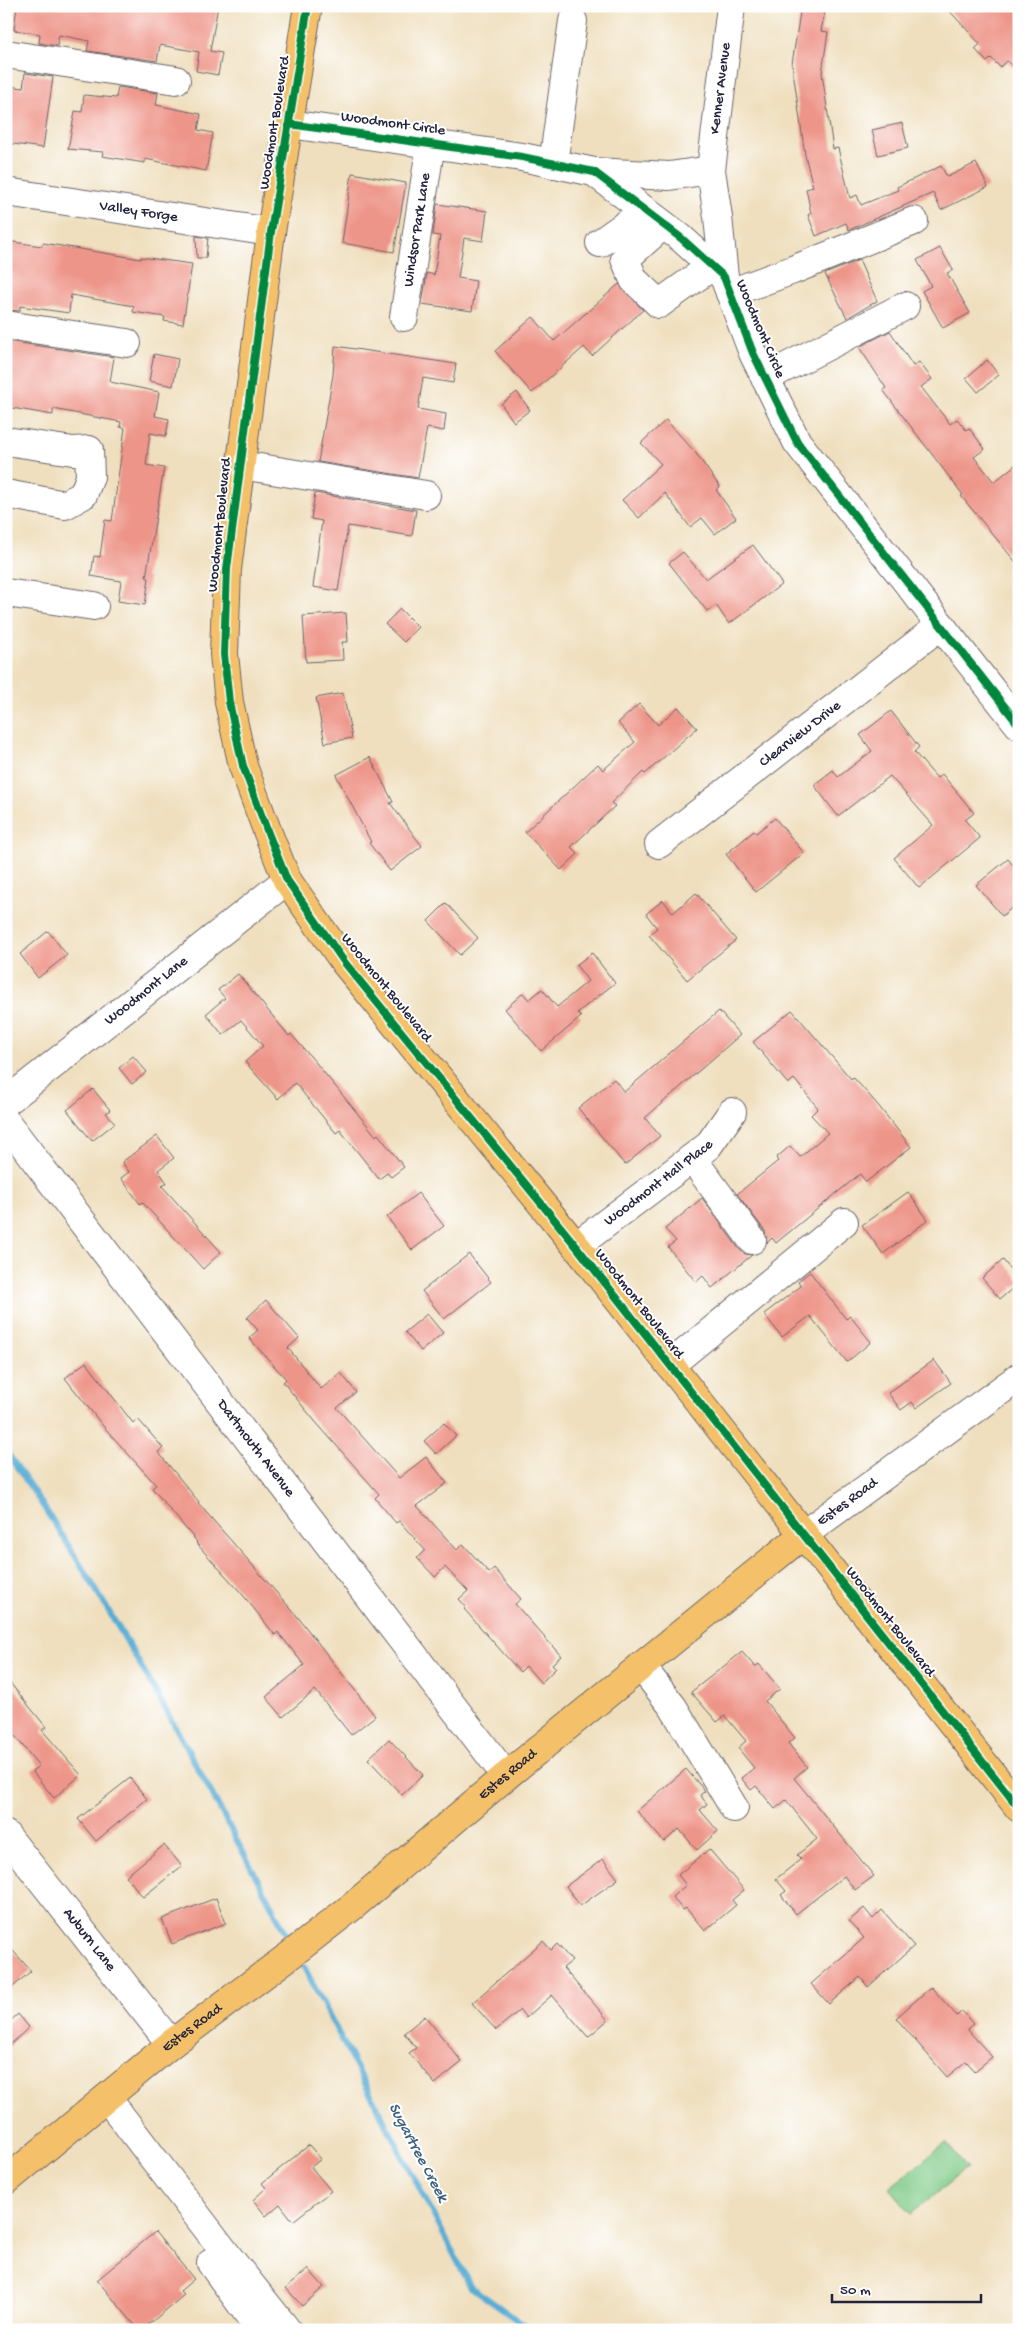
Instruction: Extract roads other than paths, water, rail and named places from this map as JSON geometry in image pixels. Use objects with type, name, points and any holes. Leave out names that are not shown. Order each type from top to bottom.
[{"type":"main road","name":"Woodmont Boulevard","points":[[308,6],[271,232],[240,465],[227,569],[224,654],[229,702],[243,766],[287,880],[345,963],[576,1246],[1019,1808]]},
{"type":"main road","name":"Estes Road","points":[[6,2181],[171,2044],[353,1906],[506,1776],[804,1534]]},
{"type":"street","name":"Kenner Avenue","points":[[722,279],[718,217],[711,170],[731,6]]},
{"type":"street","points":[[553,164],[573,21]]},
{"type":"street","points":[[6,54],[176,80]]},
{"type":"street","name":"Woodmont Circle","points":[[289,124],[431,143],[594,172],[654,218],[722,279],[753,353],[797,442],[1019,724]]},
{"type":"street","name":"Windsor Park Lane","points":[[404,317],[431,143]]},
{"type":"street","points":[[594,172],[670,176],[711,170]]},
{"type":"street","name":"Valley Forge","points":[[6,192],[271,232]]},
{"type":"street","points":[[654,218],[625,259],[634,280],[659,304],[722,279],[793,270],[914,221]]},
{"type":"street","points":[[600,243],[654,218]]},
{"type":"street","points":[[765,378],[905,306]]},
{"type":"street","points":[[6,325],[127,343]]},
{"type":"street","points":[[6,441],[74,451],[89,450],[90,478],[83,495],[65,505],[6,494]]},
{"type":"street","points":[[240,465],[426,495]]},
{"type":"street","points":[[6,593],[94,606]]},
{"type":"street","name":"Clearview Drive","points":[[659,844],[941,625]]},
{"type":"street","name":"Woodmont Lane","points":[[6,1102],[287,880]]},
{"type":"street","name":"Woodmont Hall Place","points":[[576,1246],[708,1146],[732,1112]]},
{"type":"street","name":"Dartmouth Avenue","points":[[6,1122],[506,1776]]},
{"type":"street","points":[[692,1158],[752,1240]]},
{"type":"street","points":[[670,1365],[844,1222]]},
{"type":"street","name":"Estes Road","points":[[804,1534],[1019,1377]]},
{"type":"street","points":[[641,1666],[673,1707],[734,1808]]},
{"type":"street","name":"Auburn Lane","points":[[6,1836],[171,2044]]},
{"type":"street","points":[[108,2098],[224,2266],[260,2330]]},
{"type":"street","points":[[224,2266],[287,2330]]},
{"type":"waterway","points":[[6,1451],[83,1568],[119,1628],[188,1750],[287,1935]]},
{"type":"waterway","name":"Sugartree Creek","points":[[304,1967],[471,2287],[531,2330]]}]
